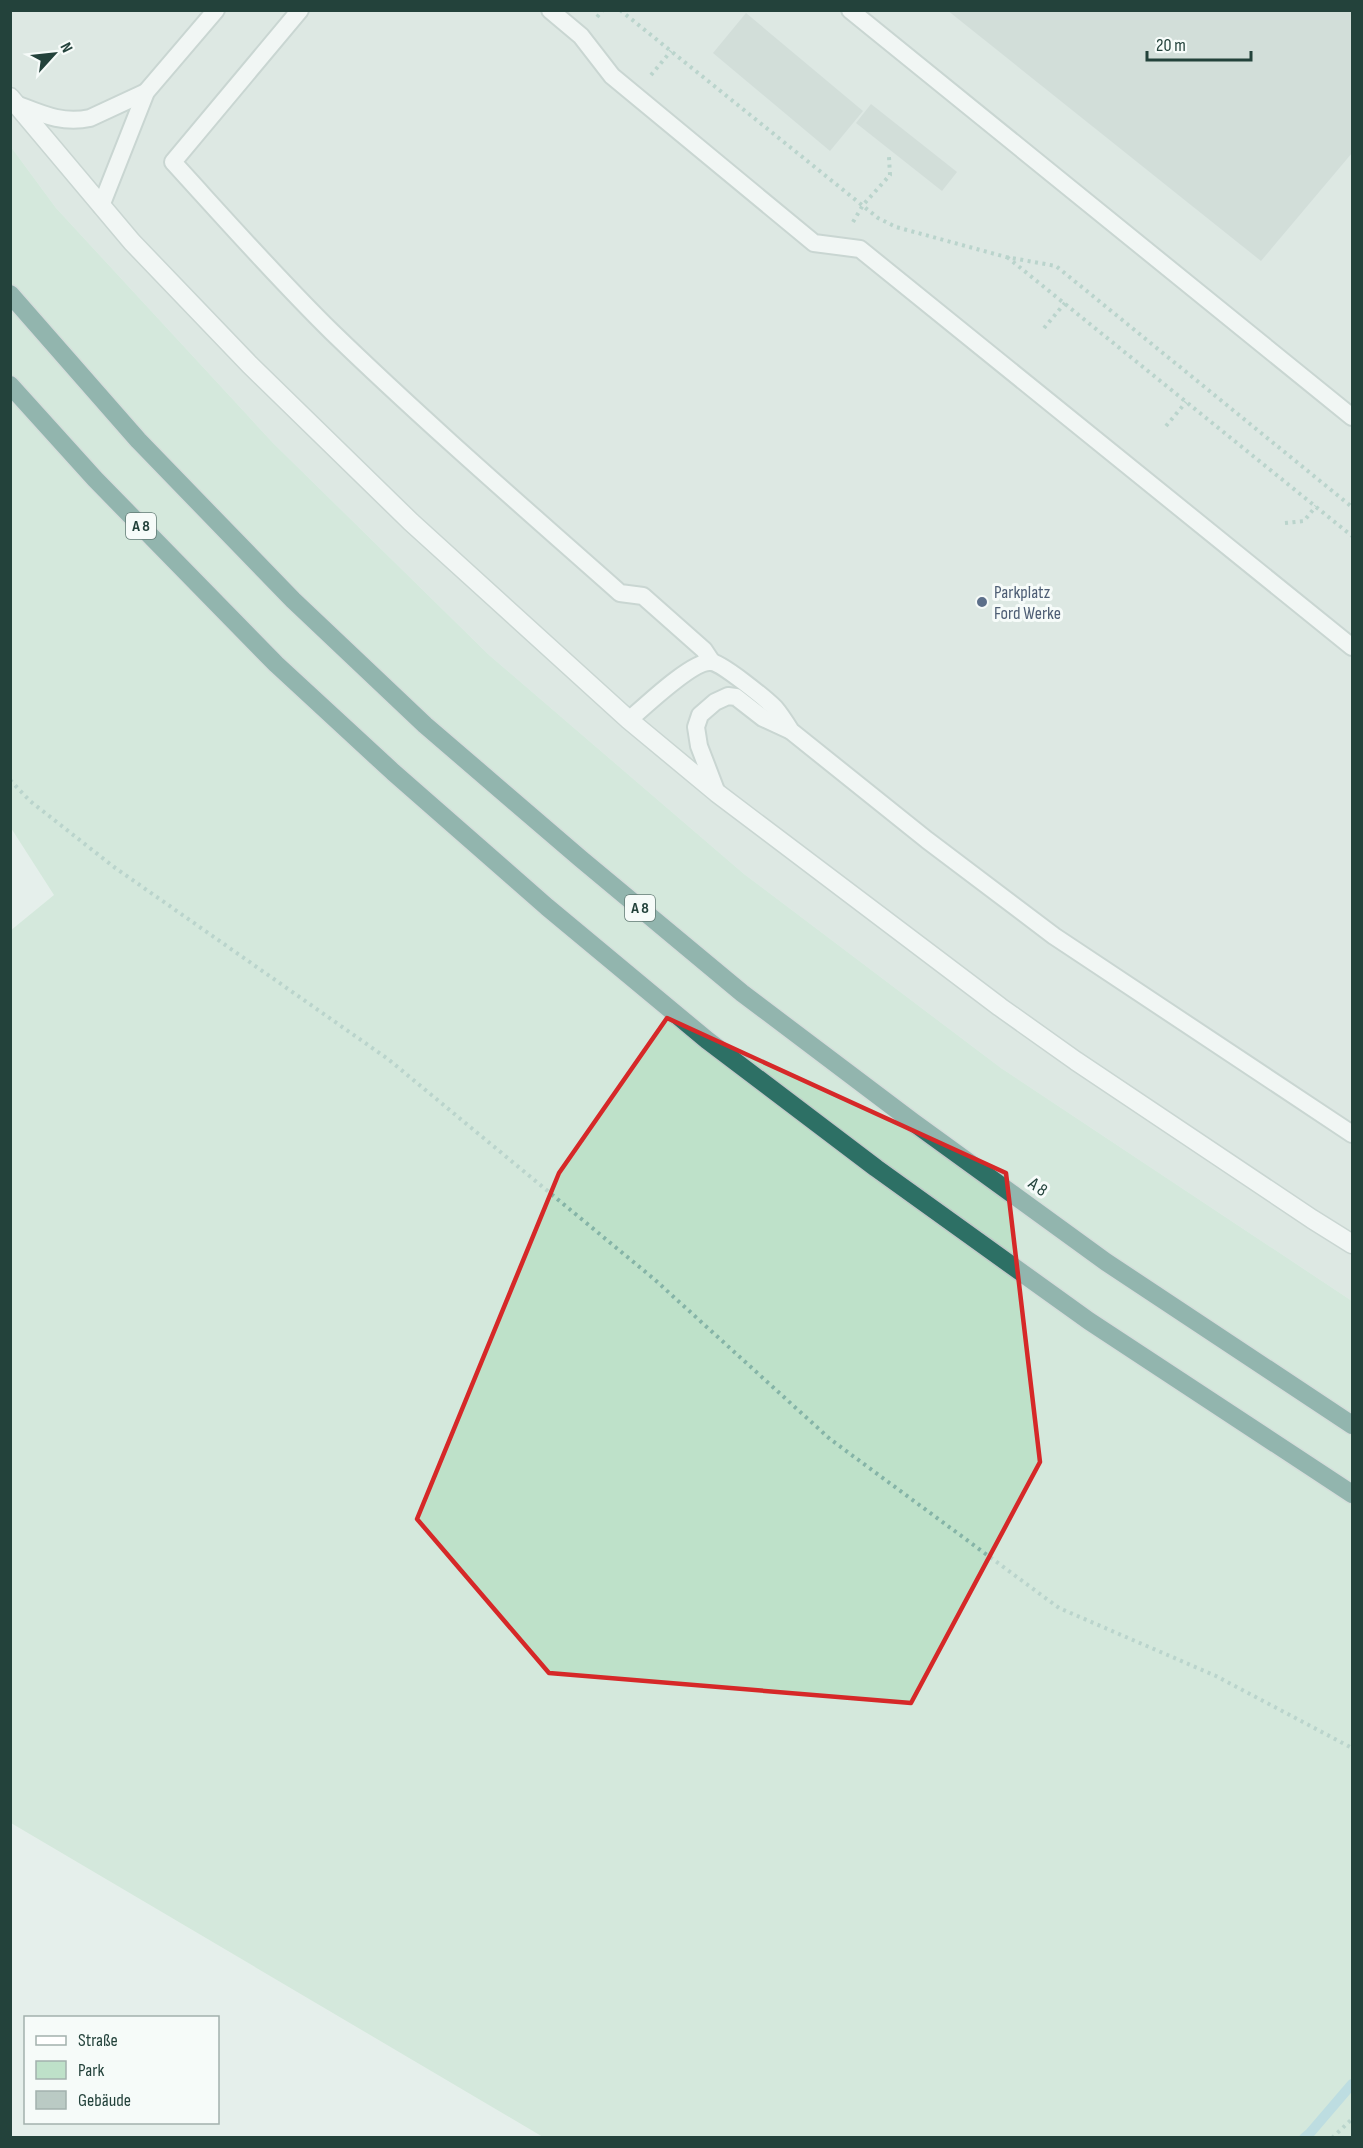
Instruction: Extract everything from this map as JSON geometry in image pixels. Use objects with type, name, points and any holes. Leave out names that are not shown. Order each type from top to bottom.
[{"type":"highway","name":"A 8","points":[[10,294],[138,440],[293,600],[425,725],[581,859],[742,993],[914,1122],[1106,1262],[1353,1425]]},
{"type":"highway","name":"A 8","points":[[10,385],[95,479],[276,664],[393,772],[547,907],[707,1040],[876,1168],[1089,1321],[1353,1494]]},
{"type":"street","points":[[13,100],[132,242],[250,365],[394,506],[629,720],[717,793],[897,931],[1076,1061],[1353,1244]]},
{"type":"lane","points":[[101,207],[146,92],[216,10]]},
{"type":"lane","points":[[300,10],[173,162],[285,284],[388,385],[620,593],[643,596],[704,650],[712,662],[724,667],[774,708],[791,731]]},
{"type":"lane","points":[[550,10],[581,36],[612,76],[814,243],[860,249],[1353,647]]},
{"type":"lane","points":[[850,10],[1353,417]]},
{"type":"lane","points":[[13,100],[56,120],[80,120],[90,118],[146,92]]},
{"type":"lane","points":[[629,720],[683,675],[699,665],[712,662]]},
{"type":"lane","points":[[717,793],[699,746],[696,727],[699,715],[715,702],[728,696],[736,697],[763,718],[791,731],[954,861],[1054,936],[1353,1134]]},
{"type":"path","points":[[620,10],[878,218],[896,226],[1006,256],[1056,266],[1353,507]]},
{"type":"path","points":[[840,246],[863,206],[890,175],[889,157]]},
{"type":"path","points":[[1006,256],[1353,536]]},
{"type":"path","points":[[1044,328],[1065,303]]},
{"type":"path","points":[[1166,426],[1186,402]]},
{"type":"path","points":[[1285,523],[1304,520],[1316,506]]},
{"type":"path","points":[[10,780],[30,801],[114,867],[388,1059],[654,1279],[830,1439],[1059,1608],[1216,1676],[1353,1748]]},
{"type":"path","points":[[1332,2138],[1353,2119]]},
{"type":"highlighted area","points":[[667,1018],[1006,1173],[1040,1462],[911,1703],[549,1673],[417,1519],[559,1173]]},
{"type":"shaded area","points":[[11,11],[1352,11],[1352,1301],[1001,1068],[744,874],[489,655],[273,443],[56,208],[11,147]]},
{"type":"green space","points":[[11,147],[56,208],[273,443],[489,655],[744,874],[1001,1068],[1352,1301],[1352,2137],[543,2137],[11,1823],[10,931],[54,895],[11,828]]},
{"type":"building","points":[[947,10],[1352,10],[1352,153],[1261,261]]},
{"type":"building","points":[[746,13],[863,111],[830,151],[713,53]]},
{"type":"building","points":[[871,104],[957,172],[942,191],[856,123]]},
{"type":"waterway","points":[[1304,2138],[1352,2084]]},
{"type":"place","name":"Parkplatz Ford Werke","points":[[982,602]]}]
